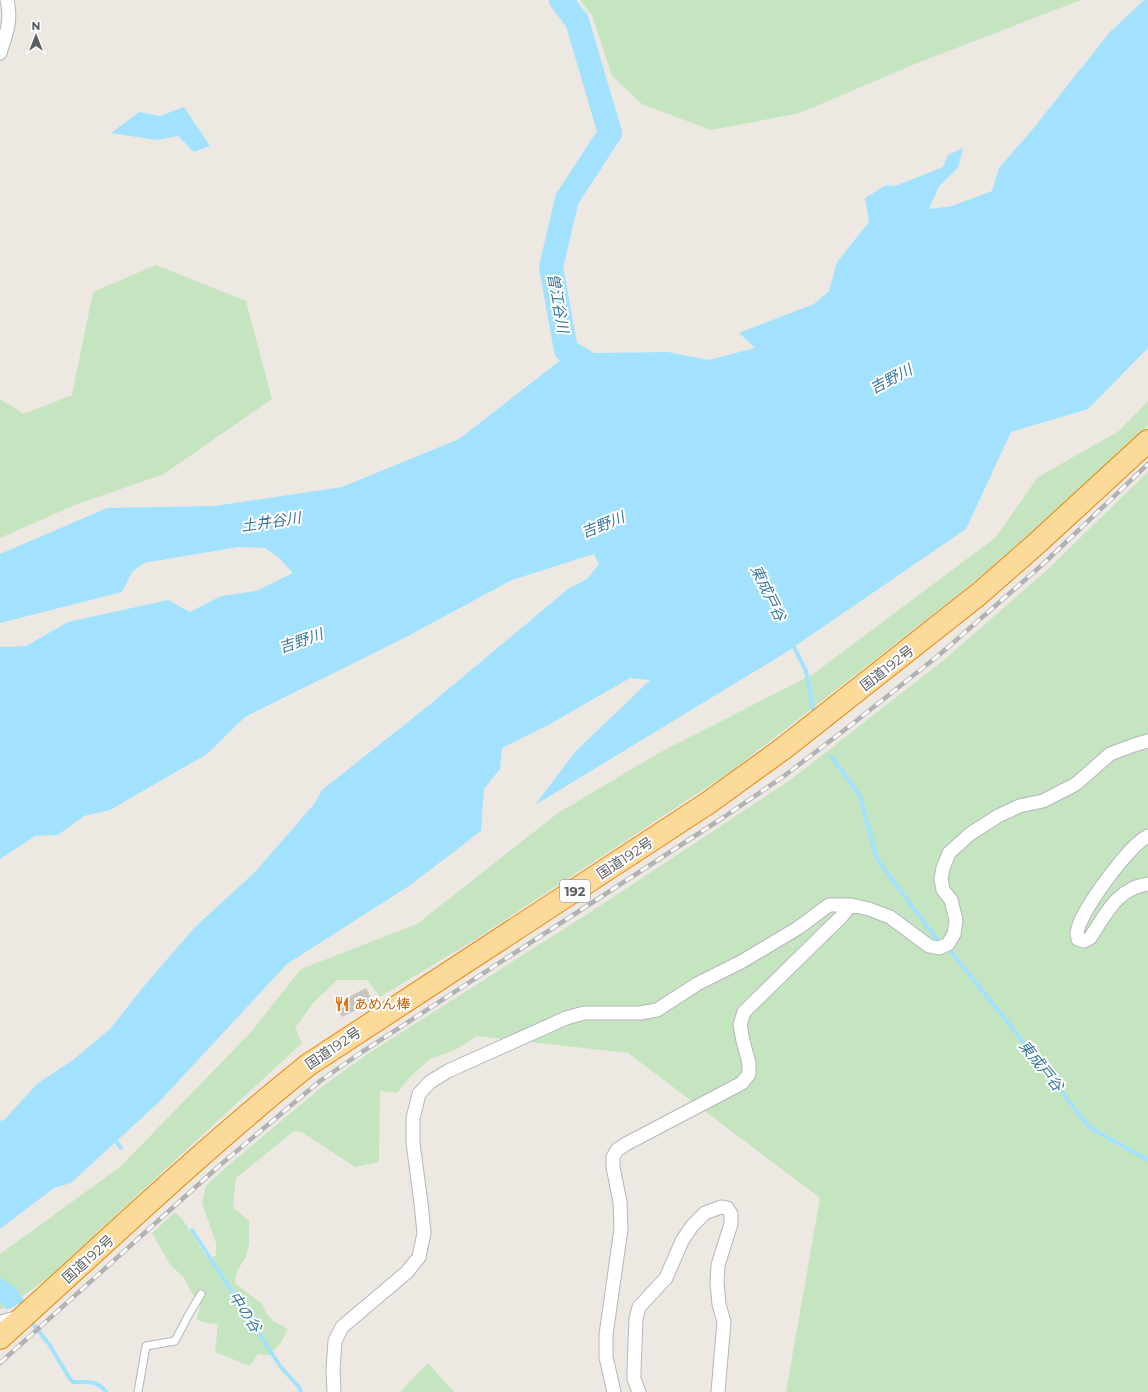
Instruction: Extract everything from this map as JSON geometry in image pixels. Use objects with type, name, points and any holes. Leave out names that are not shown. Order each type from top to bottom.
[{"type":"highway","name":"国道192号","points":[[0,1338],[242,1119],[308,1065],[695,811],[784,748],[979,594],[1035,546],[1148,441]]},
{"type":"street","points":[[0,53],[9,26],[7,0]]},
{"type":"street","points":[[334,1392],[333,1370],[335,1341],[342,1327],[407,1272],[419,1257],[424,1233],[413,1144],[413,1118],[419,1094],[430,1082],[448,1071],[566,1018],[584,1013],[640,1014],[657,1010],[697,984],[741,962],[798,928],[829,905],[850,905],[868,909],[890,917],[928,946],[939,948],[948,944],[954,934],[956,920],[951,900],[943,890],[941,879],[943,868],[949,853],[970,834],[998,816],[1019,806],[1043,801],[1076,784],[1110,754],[1134,744],[1148,741]]},
{"type":"street","points":[[1148,836],[1134,846],[1124,857],[1098,893],[1081,920],[1076,934],[1078,939],[1084,941],[1090,938],[1117,898],[1130,889],[1148,884]]},
{"type":"street","points":[[614,1392],[606,1357],[606,1335],[621,1229],[620,1202],[612,1167],[613,1157],[617,1150],[626,1144],[742,1083],[749,1074],[749,1063],[742,1041],[740,1025],[744,1012],[842,916],[850,905]]},
{"type":"street","points":[[639,1392],[634,1379],[636,1319],[639,1307],[666,1278],[682,1241],[692,1226],[705,1213],[721,1207],[727,1208],[731,1214],[731,1224],[718,1265],[719,1304],[724,1322],[718,1392]]},
{"type":"lane","points":[[138,1392],[146,1346],[175,1341],[201,1294]]},
{"type":"lane","points":[[0,1319],[30,1311]]},
{"type":"green space","points":[[580,0],[1081,0],[915,64],[800,113],[711,130],[642,104],[612,76],[592,15]]},
{"type":"green space","points":[[156,265],[246,301],[272,399],[164,474],[75,505],[0,538],[0,399],[24,414],[72,395],[93,292]]},
{"type":"green space","points":[[1148,401],[1148,425],[1077,495],[953,599],[730,772],[476,939],[380,997],[367,980],[337,980],[313,1003],[295,1028],[302,1043],[49,1277],[6,1308],[0,1309],[0,1254],[120,1167],[251,1032],[301,969],[417,924],[558,813],[657,754],[813,674],[995,538],[1038,477],[1119,431]]},
{"type":"green space","points":[[1148,472],[1148,1392],[786,1392],[820,1198],[628,1053],[477,1036],[455,1050],[430,1059],[410,1077],[397,1093],[380,1091],[379,1162],[355,1167],[302,1132],[294,1131],[236,1178],[233,1207],[249,1221],[249,1244],[246,1257],[237,1271],[235,1283],[262,1304],[267,1314],[273,1321],[288,1329],[280,1344],[269,1355],[258,1354],[250,1366],[215,1352],[218,1324],[197,1320],[200,1306],[184,1278],[169,1263],[152,1233],[175,1212],[183,1220],[207,1258],[216,1256],[216,1243],[202,1203],[206,1186],[224,1169],[323,1086],[366,1055],[589,913],[789,781],[944,660],[1047,570]]},
{"type":"green space","points":[[428,1363],[454,1392],[400,1392]]},
{"type":"water","points":[[1144,0],[1148,0],[1148,348],[1088,409],[1011,432],[966,529],[785,653],[535,805],[575,752],[650,680],[630,678],[550,724],[502,748],[500,769],[484,789],[481,831],[409,886],[287,964],[159,1102],[71,1183],[54,1188],[0,1229],[0,1121],[4,1120],[38,1083],[73,1060],[110,1029],[144,986],[195,927],[256,871],[314,804],[322,790],[428,706],[568,589],[587,579],[599,564],[594,554],[512,580],[406,637],[245,717],[207,754],[110,810],[84,816],[58,835],[35,836],[0,859],[0,647],[26,646],[68,622],[168,600],[190,612],[221,596],[256,591],[293,573],[278,557],[265,548],[238,547],[144,563],[132,572],[122,592],[0,623],[0,554],[107,508],[215,506],[342,487],[459,439],[562,359],[612,384],[618,373],[594,353],[668,352],[709,360],[755,348],[739,333],[814,304],[829,291],[837,262],[869,222],[865,198],[886,185],[895,186],[943,167],[948,155],[963,148],[958,168],[939,186],[929,209],[952,206],[992,191],[999,168],[1032,130],[1110,32]]},
{"type":"water","points":[[184,107],[210,146],[194,152],[178,136],[157,140],[111,133],[139,112],[160,116]]},
{"type":"water","points":[[0,1277],[15,1287],[25,1301],[7,1310],[0,1302]]},
{"type":"building","points":[[366,988],[373,1002],[342,1017],[335,1004]]},
{"type":"waterway","name":"曽江谷川","points":[[561,0],[577,21],[610,133],[567,199],[551,267],[566,350],[643,396]]},
{"type":"waterway","name":"東成戸谷","points":[[792,643],[806,671],[813,709]]},
{"type":"waterway","name":"東成戸谷","points":[[831,756],[860,796],[877,859],[938,941]]},
{"type":"waterway","name":"東成戸谷","points":[[951,952],[1089,1127],[1148,1160]]},
{"type":"waterway","name":"中の谷","points":[[113,1137],[121,1148]]},
{"type":"waterway","name":"中の谷","points":[[192,1230],[280,1366],[299,1387],[301,1392]]},
{"type":"waterway","points":[[33,1324],[49,1344],[73,1382],[87,1382],[99,1385],[106,1392]]},
{"type":"railway","points":[[0,1363],[219,1166],[320,1081],[362,1052],[724,817],[784,776],[939,655],[1042,565],[1148,464]]},
{"type":"place","name":"あめん棒","points":[[342,1004]]},
{"type":"water label","name":"吉野川","points":[[891,379]]},
{"type":"water label","name":"土井谷川","points":[[271,522]]},
{"type":"water label","name":"吉野川","points":[[603,525]]},
{"type":"water label","name":"吉野川","points":[[301,641]]}]
